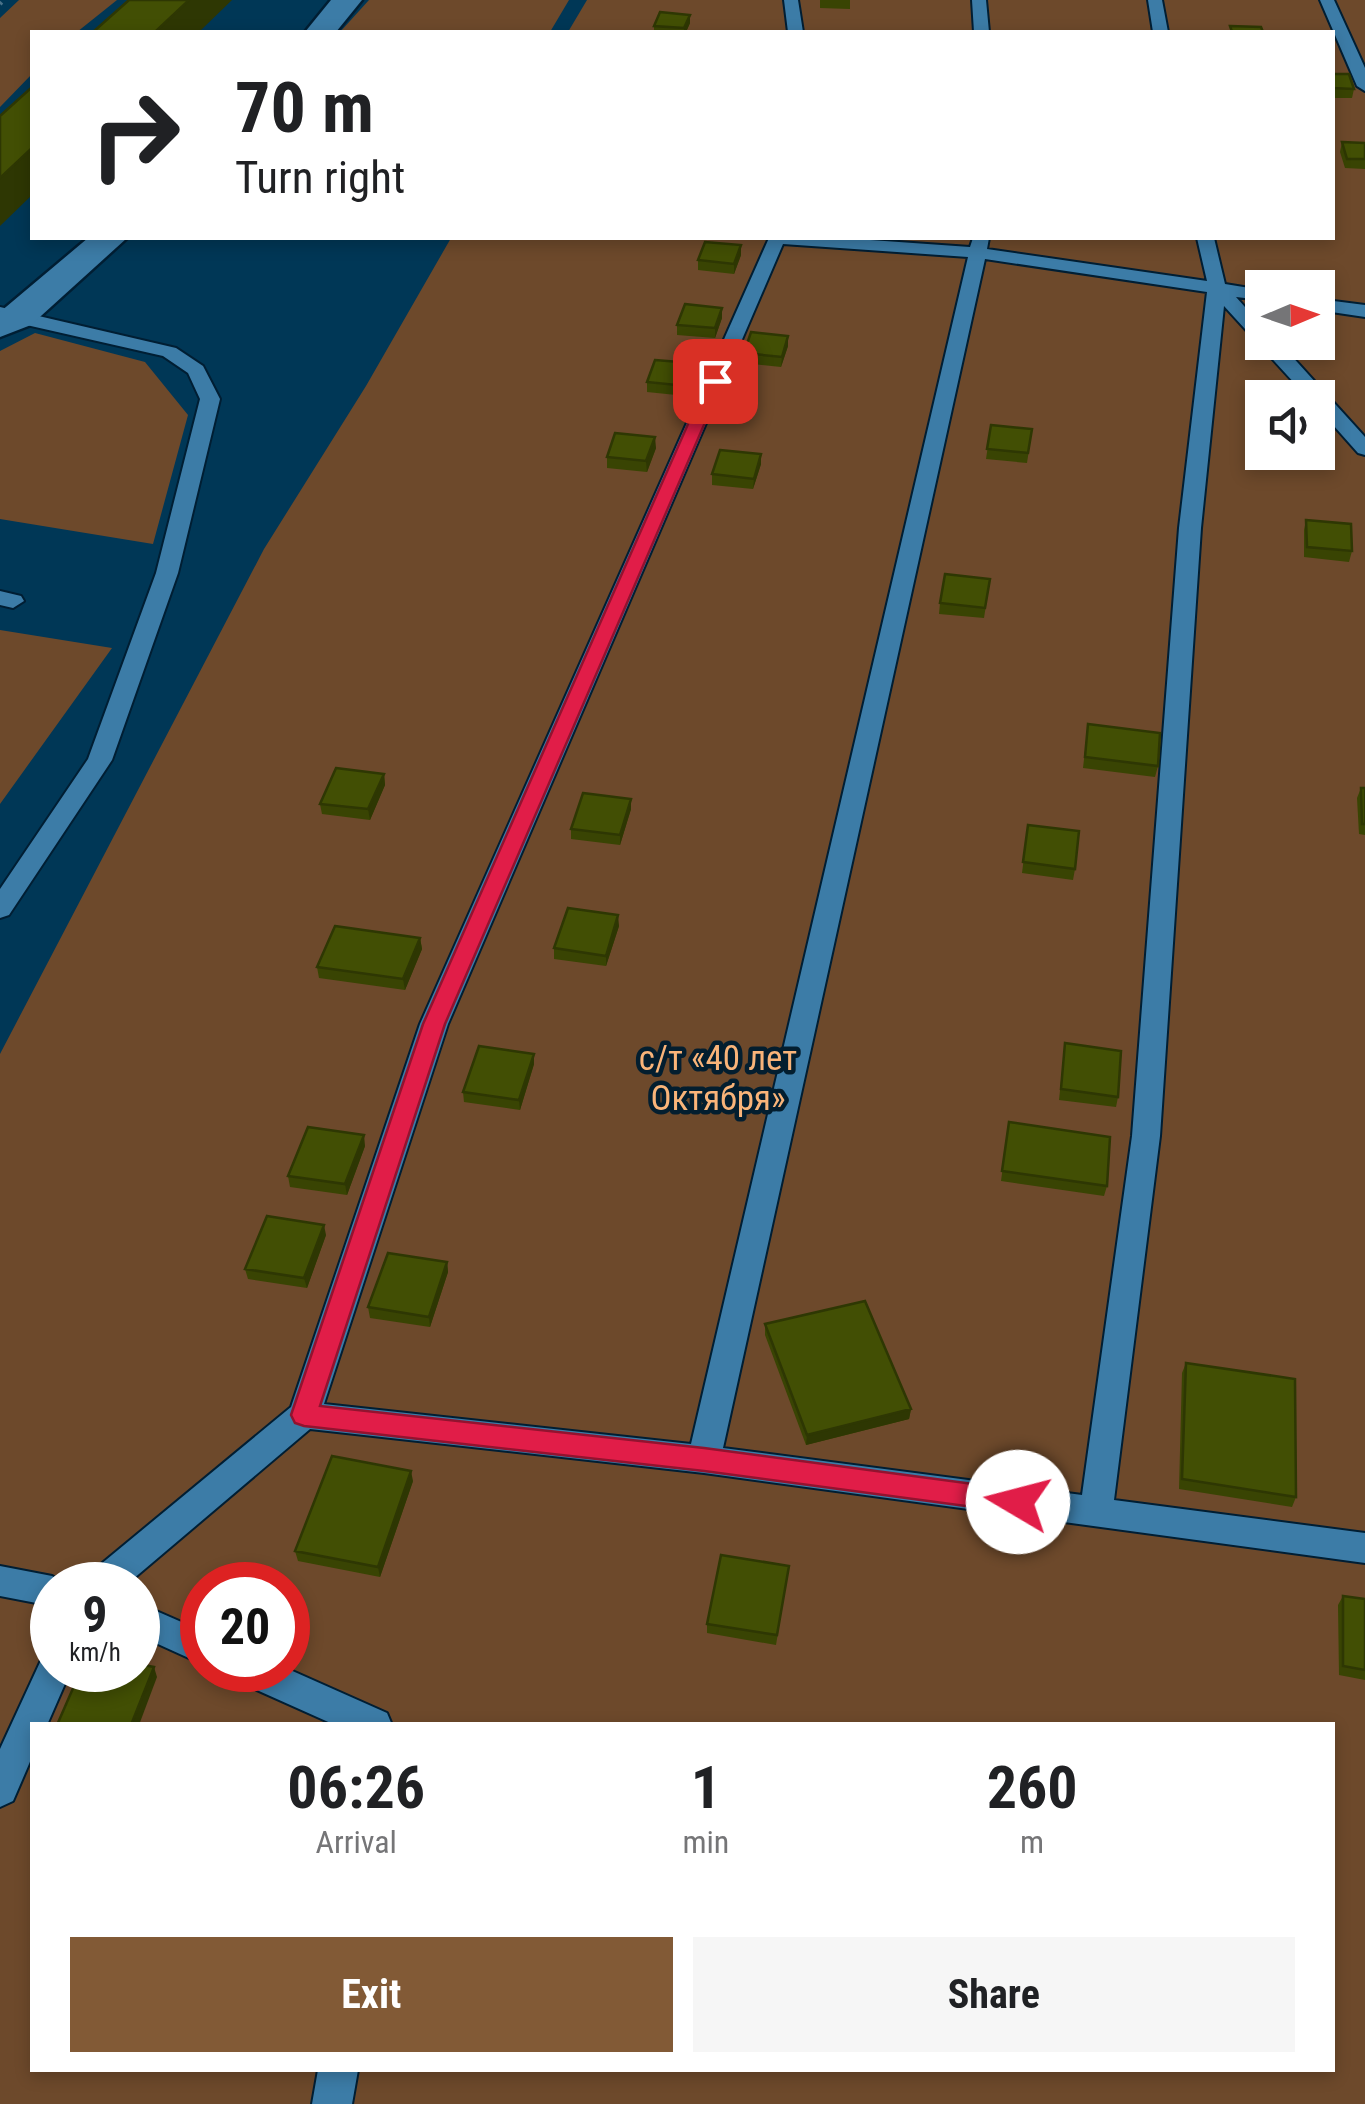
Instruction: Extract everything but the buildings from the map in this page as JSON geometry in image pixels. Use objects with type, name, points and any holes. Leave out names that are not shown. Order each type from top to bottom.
[{"type":"street","points":[[322,30],[347,0]]},
{"type":"street","points":[[6,319],[106,240]]},
{"type":"lane","points":[[792,0],[796,30]]},
{"type":"lane","points":[[979,0],[982,30]]},
{"type":"lane","points":[[1155,0],[1161,30]]},
{"type":"lane","points":[[1327,0],[1365,86]]},
{"type":"lane","points":[[128,1562],[304,1415],[434,1024],[776,240]]},
{"type":"lane","points":[[835,240],[981,245],[1245,293]]},
{"type":"lane","points":[[1096,1512],[1146,1136],[1190,528],[1217,287],[1206,240]]},
{"type":"lane","points":[[704,1460],[981,245]]},
{"type":"lane","points":[[1217,287],[1245,318]]},
{"type":"lane","points":[[1335,307],[1365,311]]},
{"type":"lane","points":[[0,909],[100,760],[167,574],[210,400],[196,370],[169,352],[6,319]]},
{"type":"lane","points":[[1284,360],[1365,449]]},
{"type":"lane","points":[[304,1415],[704,1460],[1365,1548]]},
{"type":"lane","points":[[0,1581],[30,1586]]},
{"type":"lane","points":[[30,1722],[44,1692]]},
{"type":"lane","points":[[300,1692],[367,1722]]},
{"type":"lane","points":[[0,1789],[30,1723]]},
{"type":"lane","points":[[332,2104],[338,2072]]},
{"type":"green space","points":[[19,0],[117,0],[80,30],[30,30],[30,76],[0,107],[0,18]]},
{"type":"green space","points":[[369,0],[569,0],[551,30],[342,30]]},
{"type":"green space","name":"с/т «40 лет Октября»","points":[[587,0],[1365,0],[1365,2104],[0,2104],[0,1054],[264,549],[366,386],[450,240],[1335,240],[1335,30],[569,30]]},
{"type":"green space","points":[[35,333],[145,362],[188,415],[153,544],[0,519],[0,351]]},
{"type":"green space","points":[[0,630],[112,648],[0,804]]},
{"type":"route","points":[[715,381],[434,1024],[304,1415],[704,1460],[1018,1502]]}]
